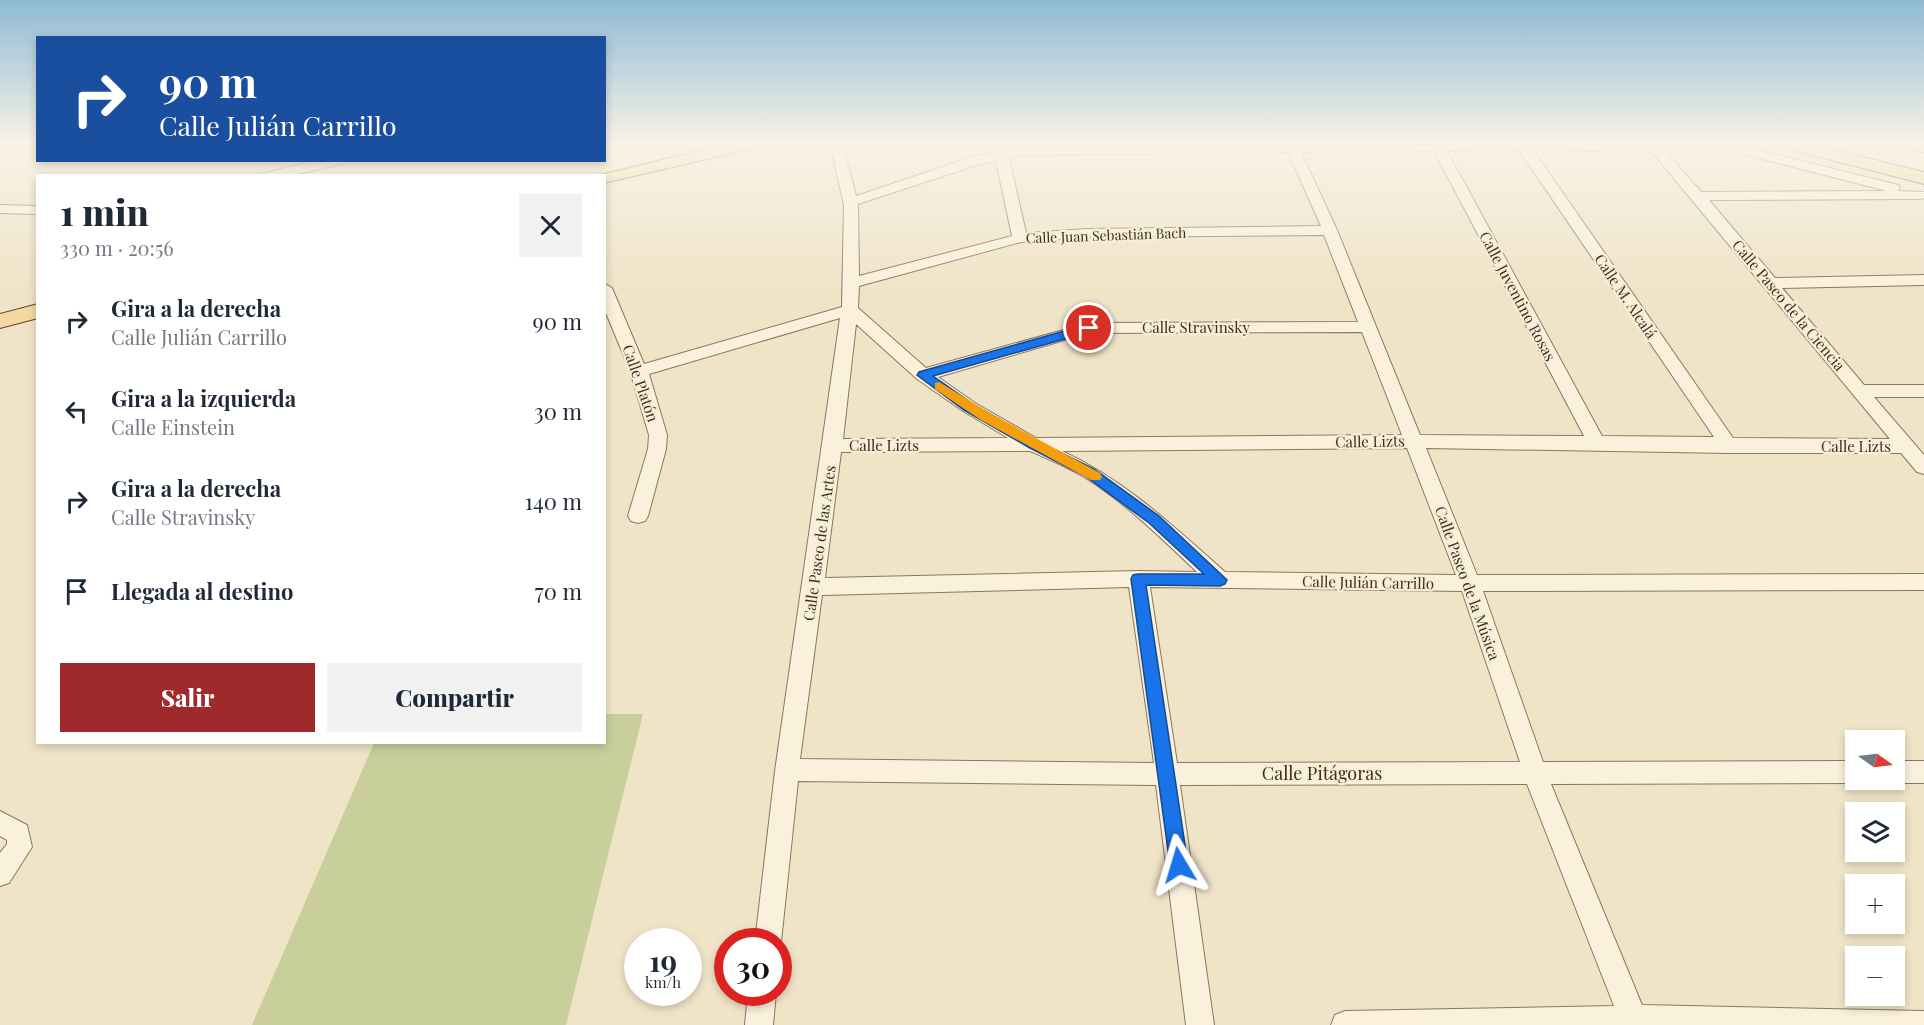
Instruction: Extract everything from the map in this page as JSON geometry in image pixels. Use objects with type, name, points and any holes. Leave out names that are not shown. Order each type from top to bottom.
[{"type":"main road","points":[[0,321],[36,312]]},
{"type":"street","name":"Calle Paseo de las Artes","points":[[770,928],[788,770],[850,310],[852,284],[851,202],[849,193]]},
{"type":"street","points":[[851,202],[880,193]]},
{"type":"street","points":[[1010,193],[1020,238]]},
{"type":"street","name":"Calle Paseo de la Música","points":[[1313,193],[1330,230],[1470,583],[1535,773],[1635,1022]]},
{"type":"street","name":"Calle Juventino Rosas","points":[[1462,193],[1597,444]]},
{"type":"street","name":"Calle M. Alcalá","points":[[1555,193],[1729,446]]},
{"type":"street","name":"Calle Paseo de la Ciencia","points":[[1697,193],[1924,467]]},
{"type":"street","points":[[1700,196],[1788,193]]},
{"type":"street","points":[[0,209],[36,210]]},
{"type":"street","name":"Calle Juan Sebastián Bach","points":[[852,284],[1020,238],[1088,232],[1330,230]]},
{"type":"street","points":[[1770,283],[1924,280]]},
{"type":"street","name":"Calle Platón","points":[[606,293],[639,371],[658,435],[657,449],[638,516]]},
{"type":"street","points":[[639,371],[850,310],[923,375],[969,407],[1034,445],[1090,472],[1121,494],[1154,520],[1220,580]]},
{"type":"street","name":"Calle Stravinsky","points":[[923,375],[1089,328],[1367,327]]},
{"type":"street","points":[[1861,392],[1924,391]]},
{"type":"street","name":"Calle Lizts","points":[[833,446],[1414,441],[1906,446]]},
{"type":"street","points":[[1138,579],[1167,774],[1200,1025]]},
{"type":"street","name":"Calle Julián Carrillo","points":[[813,587],[1138,579],[1470,583],[1924,582]]},
{"type":"street","name":"Calle Pitágoras","points":[[788,770],[1167,774],[1845,772]]},
{"type":"street","points":[[1905,772],[1924,772]]},
{"type":"street","points":[[0,823],[18,833],[20,847],[0,874]]},
{"type":"street","points":[[759,1025],[761,1006]]},
{"type":"street","points":[[1344,1025],[1635,1022],[1924,1024]]},
{"type":"green space","points":[[606,714],[643,714],[566,1025],[252,1025],[374,744],[606,744]]},
{"type":"slow traffic","points":[[939,386],[985,417],[1096,477]]},
{"type":"route","points":[[1089,328],[923,375],[969,407],[1034,445],[1090,472],[1154,520],[1220,580],[1138,579],[1179,865]]}]
